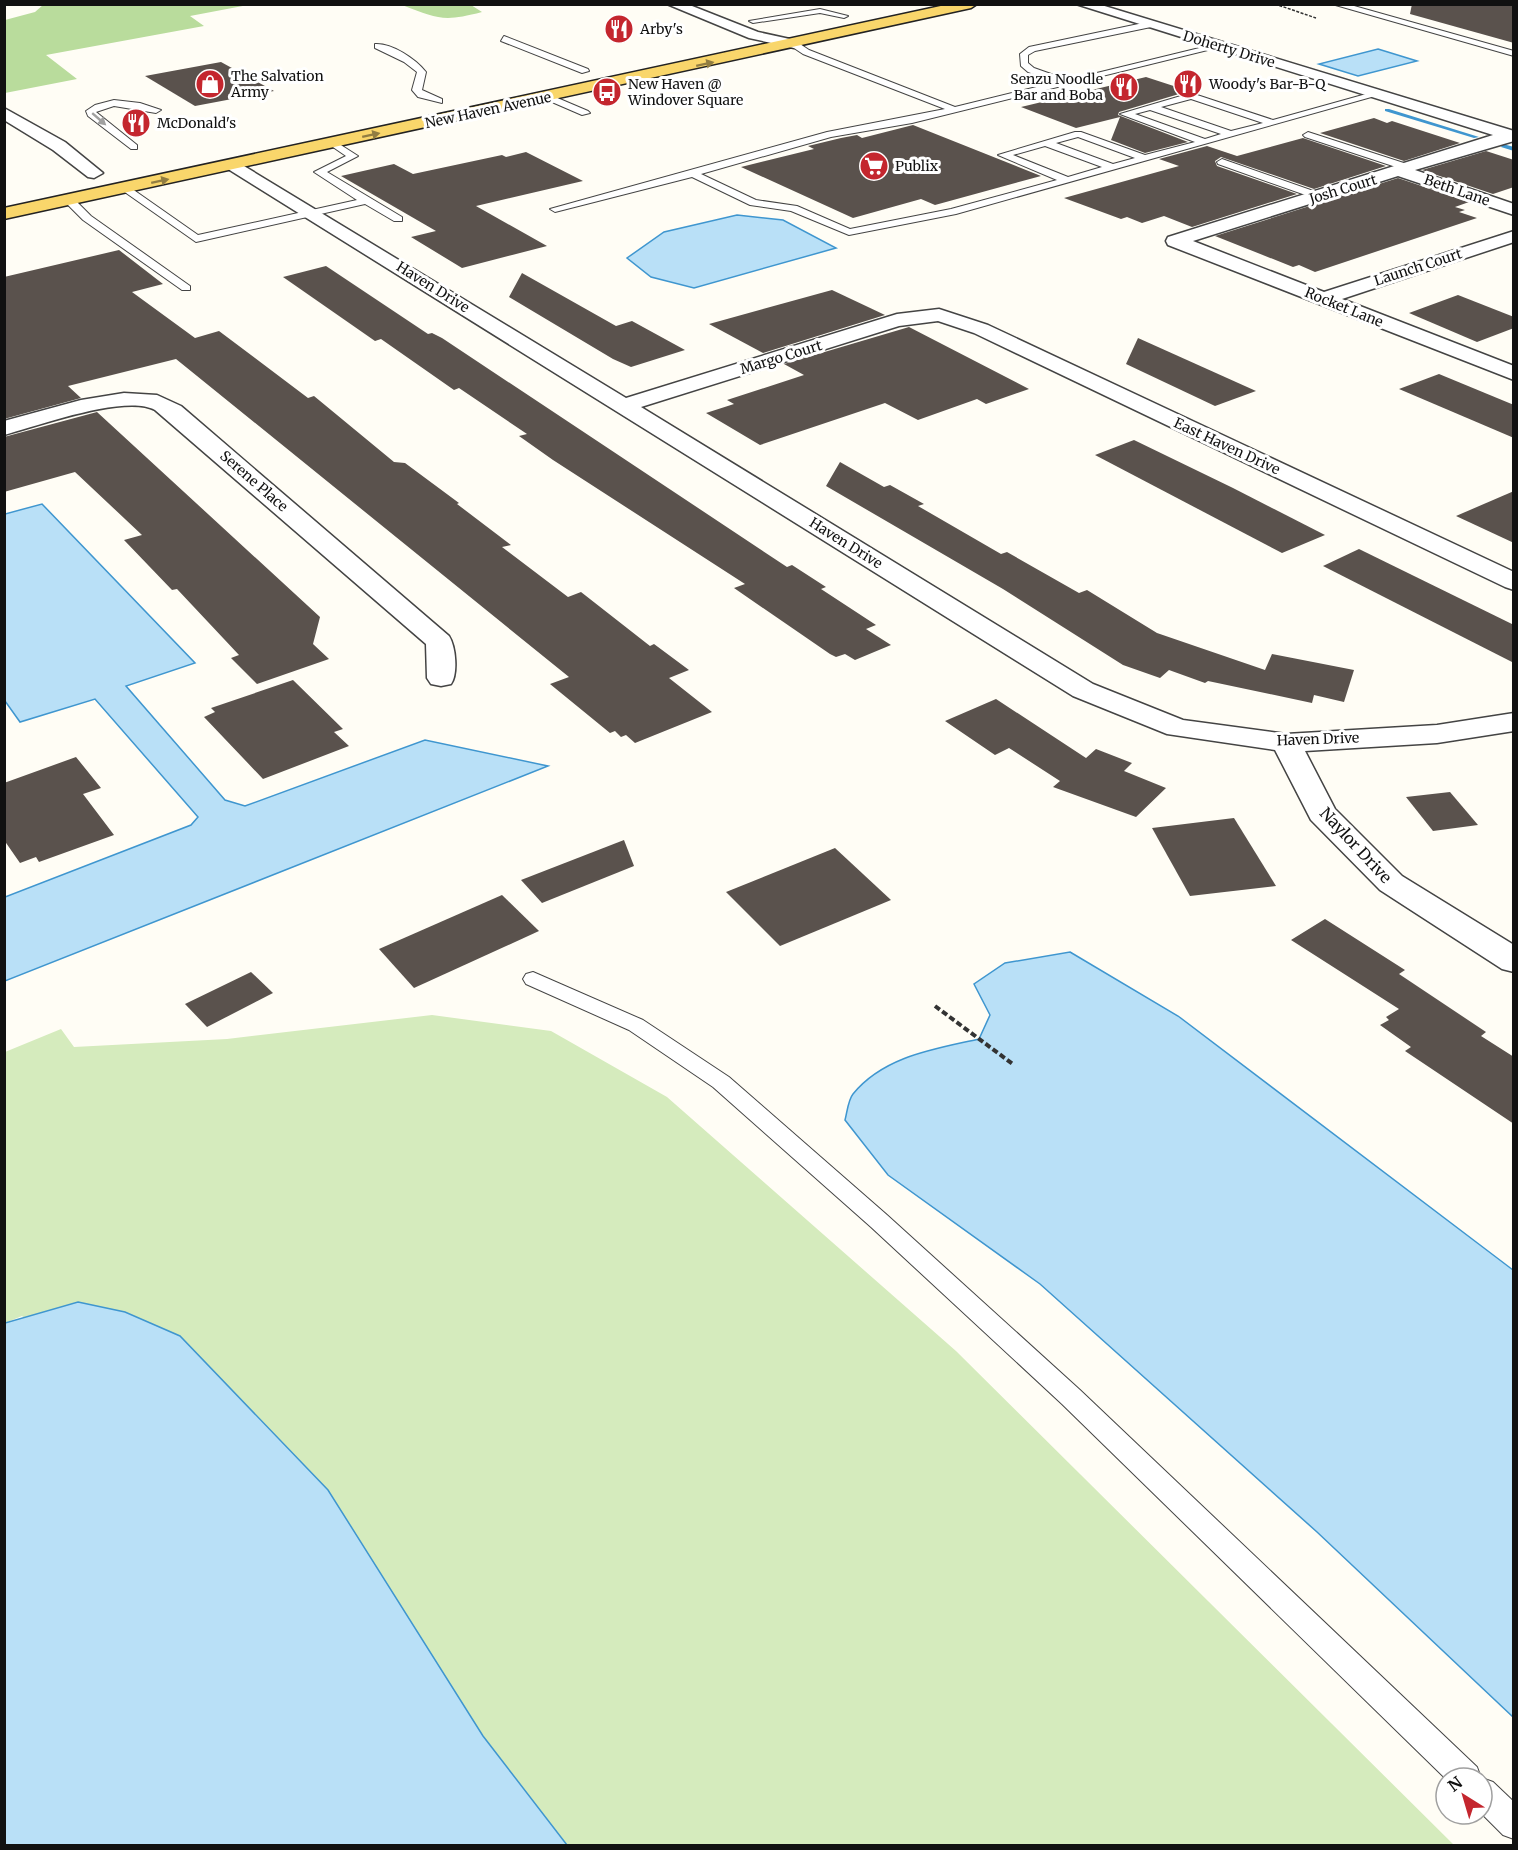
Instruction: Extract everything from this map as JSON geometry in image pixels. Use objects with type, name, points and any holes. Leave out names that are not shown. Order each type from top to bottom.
[{"type":"main road","name":"New Haven Avenue","points":[[4,214],[971,4]]},
{"type":"main road","points":[[723,42],[753,28],[778,30],[850,15]]},
{"type":"main road","name":"New Haven Avenue","points":[[562,75],[590,69]]},
{"type":"main road","name":"New Haven Avenue","points":[[404,108],[445,100]]},
{"type":"main road","points":[[234,165],[236,156],[278,137]]},
{"type":"main road","points":[[74,177],[113,169]]},
{"type":"main road","points":[[41,206],[84,186],[91,180],[94,173]]},
{"type":"street","points":[[673,4],[753,28],[794,44]]},
{"type":"street","points":[[709,4],[753,28]]},
{"type":"street","name":"Doherty Drive","points":[[1082,4],[1512,135]]},
{"type":"street","points":[[778,30],[794,44]]},
{"type":"street","points":[[4,113],[59,146],[94,173]]},
{"type":"street","points":[[20,124],[74,177]]},
{"type":"street","name":"Josh Court","points":[[1175,241],[1512,135]]},
{"type":"street","name":"Haven Drive","points":[[234,165],[1083,690],[1178,728],[1286,743],[1437,734],[1514,722]]},
{"type":"street","name":"Beth Lane","points":[[1405,169],[1514,210]]},
{"type":"street","name":"Launch Court","points":[[1323,299],[1514,236]]},
{"type":"street","name":"Rocket Lane","points":[[1175,241],[1509,369]]},
{"type":"street","name":"Margo Court","points":[[623,406],[897,320],[939,315]]},
{"type":"street","name":"East Haven Drive","points":[[939,315],[981,329],[1514,582]]},
{"type":"street","name":"Serene Place","points":[[4,428],[90,405],[127,400],[155,401],[173,411],[440,642],[441,678]]},
{"type":"street","name":"Naylor Drive","points":[[1286,743],[1322,813],[1391,884],[1514,961]]},
{"type":"lane","points":[[815,4],[826,11]]},
{"type":"lane","points":[[1336,4],[1514,54]]},
{"type":"lane","points":[[1351,9],[1365,4]]},
{"type":"lane","points":[[753,28],[826,11],[850,15]]},
{"type":"lane","points":[[1068,83],[1030,70],[1024,64],[1024,54],[1032,49],[1148,25]]},
{"type":"lane","points":[[1050,35],[1073,34],[1079,32],[1079,28]]},
{"type":"lane","points":[[504,39],[590,69]]},
{"type":"lane","points":[[794,44],[806,52],[955,110]]},
{"type":"lane","points":[[378,46],[410,60],[418,67],[422,72],[417,90],[421,95],[445,100]]},
{"type":"lane","points":[[555,209],[693,174],[713,165],[830,134],[955,110],[1220,46]]},
{"type":"lane","points":[[693,174],[754,203],[793,208],[849,232],[952,212],[1377,94]]},
{"type":"lane","points":[[1205,142],[1125,114],[1191,96],[1273,123]]},
{"type":"lane","points":[[548,97],[585,113]]},
{"type":"lane","points":[[134,147],[93,116],[91,111],[96,107],[117,103],[156,110]]},
{"type":"lane","points":[[1151,107],[1232,135]]},
{"type":"lane","points":[[1067,180],[1003,155],[1078,134],[1146,159]]},
{"type":"lane","points":[[1308,135],[1405,169]]},
{"type":"lane","points":[[333,143],[352,156],[319,172],[398,219]]},
{"type":"lane","points":[[1046,143],[1114,168]]},
{"type":"lane","points":[[1222,162],[1318,196]]},
{"type":"lane","points":[[124,188],[196,239],[366,201]]},
{"type":"lane","points":[[69,200],[87,218],[186,288]]},
{"type":"lane","points":[[533,979],[636,1025],[721,1082],[879,1221],[1071,1397],[1454,1766]]},
{"type":"lane","points":[[1494,1805],[1514,1824]]},
{"type":"path","points":[[1275,4],[1316,18]]},
{"type":"path","points":[[935,1006],[1014,1065]]},
{"type":"green space","points":[[43,5],[248,5],[190,16],[204,26],[46,55],[77,79],[5,93],[5,20],[35,12]]},
{"type":"green space","points":[[402,5],[471,5],[482,12],[441,18]]},
{"type":"green space","points":[[432,1015],[551,1031],[667,1097],[956,1351],[1454,1845],[567,1845],[483,1736],[22,1316],[5,1323],[5,1052],[61,1029],[74,1047],[227,1039]]},
{"type":"water","points":[[1378,49],[1417,61],[1358,76],[1319,64]]},
{"type":"water","points":[[737,215],[783,220],[836,248],[694,288],[651,277],[627,258],[664,232]]},
{"type":"water","points":[[42,504],[195,663],[126,686],[225,800],[245,806],[425,740],[548,766],[5,981],[5,897],[191,825],[198,817],[95,699],[20,722],[5,701],[5,514]]},
{"type":"water","points":[[1070,952],[1178,1016],[1513,1270],[1513,1717],[1317,1532],[1040,1284],[888,1175],[845,1120],[853,1094],[880,1071],[911,1056],[979,1039],[990,1015],[974,984],[1005,963]]},
{"type":"water","points":[[78,1302],[125,1312],[180,1336],[328,1490],[483,1736],[567,1845],[5,1845],[5,1323]]},
{"type":"building","points":[[1412,4],[1514,4],[1514,43],[1410,14]]},
{"type":"building","points":[[221,62],[274,91],[195,106],[145,76]]},
{"type":"building","points":[[1146,77],[1189,91],[1119,112],[1118,115],[1188,142],[1145,153],[1111,140],[1120,117],[1076,128],[1021,107]]},
{"type":"building","points":[[1374,118],[1387,123],[1392,121],[1460,143],[1404,161],[1320,133]]},
{"type":"building","points":[[913,125],[1041,176],[935,205],[921,199],[853,218],[741,167],[814,149],[808,146],[857,135],[862,138]]},
{"type":"building","points":[[1303,138],[1386,166],[1314,189],[1221,157],[1215,161],[1217,166],[1297,194],[1192,227],[1164,216],[1142,223],[1127,217],[1121,219],[1064,198],[1179,166],[1159,159],[1207,146],[1237,156]]},
{"type":"building","points":[[1486,151],[1514,160],[1514,187],[1493,194],[1422,170]]},
{"type":"building","points":[[526,152],[583,181],[476,206],[547,246],[462,268],[411,237],[436,231],[341,176],[394,164],[413,174]]},
{"type":"building","points":[[1398,178],[1469,202],[1455,207],[1465,210],[1459,212],[1477,218],[1315,272],[1299,265],[1293,267],[1215,236]]},
{"type":"building","points":[[119,250],[163,284],[132,292],[195,338],[219,331],[308,398],[314,396],[394,462],[405,463],[459,503],[457,504],[511,545],[502,547],[568,597],[581,592],[650,646],[654,644],[689,670],[669,678],[712,712],[635,743],[626,735],[621,737],[615,731],[610,733],[550,684],[569,677],[176,359],[68,386],[81,398],[4,419],[4,277]]},
{"type":"building","points":[[326,266],[428,334],[432,333],[442,338],[787,567],[792,565],[826,587],[821,589],[876,625],[866,629],[891,645],[855,660],[845,654],[836,657],[830,654],[734,588],[745,584],[553,460],[519,436],[527,434],[459,388],[454,390],[381,339],[375,341],[283,277]]},
{"type":"building","points":[[522,273],[616,326],[632,321],[685,350],[631,367],[613,359],[509,297]]},
{"type":"building","points":[[832,290],[885,315],[763,353],[709,324]]},
{"type":"building","points":[[1458,295],[1514,317],[1514,328],[1477,342],[1409,313]]},
{"type":"building","points":[[909,327],[1029,389],[986,404],[977,399],[918,420],[885,403],[760,445],[706,413],[734,404],[727,400],[804,375],[784,364]]},
{"type":"building","points":[[1138,338],[1256,391],[1215,406],[1126,364]]},
{"type":"building","points":[[1439,374],[1514,405],[1514,438],[1399,389]]},
{"type":"building","points":[[97,412],[320,617],[313,644],[329,659],[257,684],[231,658],[239,655],[177,589],[172,590],[124,540],[142,535],[75,472],[4,492],[4,437]]},
{"type":"building","points":[[1134,440],[1325,535],[1282,553],[1095,455]]},
{"type":"building","points":[[840,462],[884,487],[890,485],[924,504],[918,506],[1001,554],[1007,552],[1079,593],[1087,590],[1157,633],[1265,670],[1272,654],[1354,670],[1344,702],[1314,695],[1312,703],[1208,681],[1205,683],[1169,670],[1160,678],[1123,665],[1003,589],[826,486]]},
{"type":"building","points":[[1514,491],[1514,543],[1456,516]]},
{"type":"building","points":[[1359,549],[1514,625],[1514,663],[1323,566]]},
{"type":"building","points":[[293,680],[343,729],[334,732],[349,746],[263,779],[204,717],[215,712],[211,708]]},
{"type":"building","points":[[996,699],[1086,758],[1096,749],[1132,763],[1124,771],[1166,788],[1136,817],[1053,787],[1060,781],[1009,748],[995,755],[945,721]]},
{"type":"building","points":[[76,757],[101,788],[83,794],[114,835],[39,862],[36,857],[20,863],[4,840],[4,783]]},
{"type":"building","points":[[1450,792],[1478,825],[1433,831],[1406,797]]},
{"type":"building","points":[[1234,818],[1276,886],[1190,896],[1152,828]]},
{"type":"building","points":[[624,840],[634,866],[542,903],[521,880]]},
{"type":"building","points":[[835,848],[891,900],[780,946],[726,892]]},
{"type":"building","points":[[502,895],[539,931],[414,988],[379,949]]},
{"type":"building","points":[[1325,919],[1405,970],[1399,974],[1486,1032],[1481,1036],[1514,1057],[1514,1124],[1405,1051],[1411,1047],[1380,1025],[1389,1020],[1386,1017],[1399,1009],[1291,940]]},
{"type":"building","points":[[251,972],[273,993],[207,1027],[185,1004]]},
{"type":"waterway","points":[[1387,110],[1476,137]]},
{"type":"waterway","points":[[1503,146],[1514,149]]},
{"type":"place","name":"Arby's","points":[[619,29]]},
{"type":"place","name":"The Salvation Army","points":[[210,84]]},
{"type":"place","name":"Woody's Bar-B-Q","points":[[1188,84]]},
{"type":"place","name":"Senzu Noodle Bar and Boba","points":[[1124,87]]},
{"type":"place","name":"New Haven @ Windover Square","points":[[607,92]]},
{"type":"place","name":"McDonald's","points":[[136,123]]},
{"type":"place","name":"Publix","points":[[874,166]]}]
